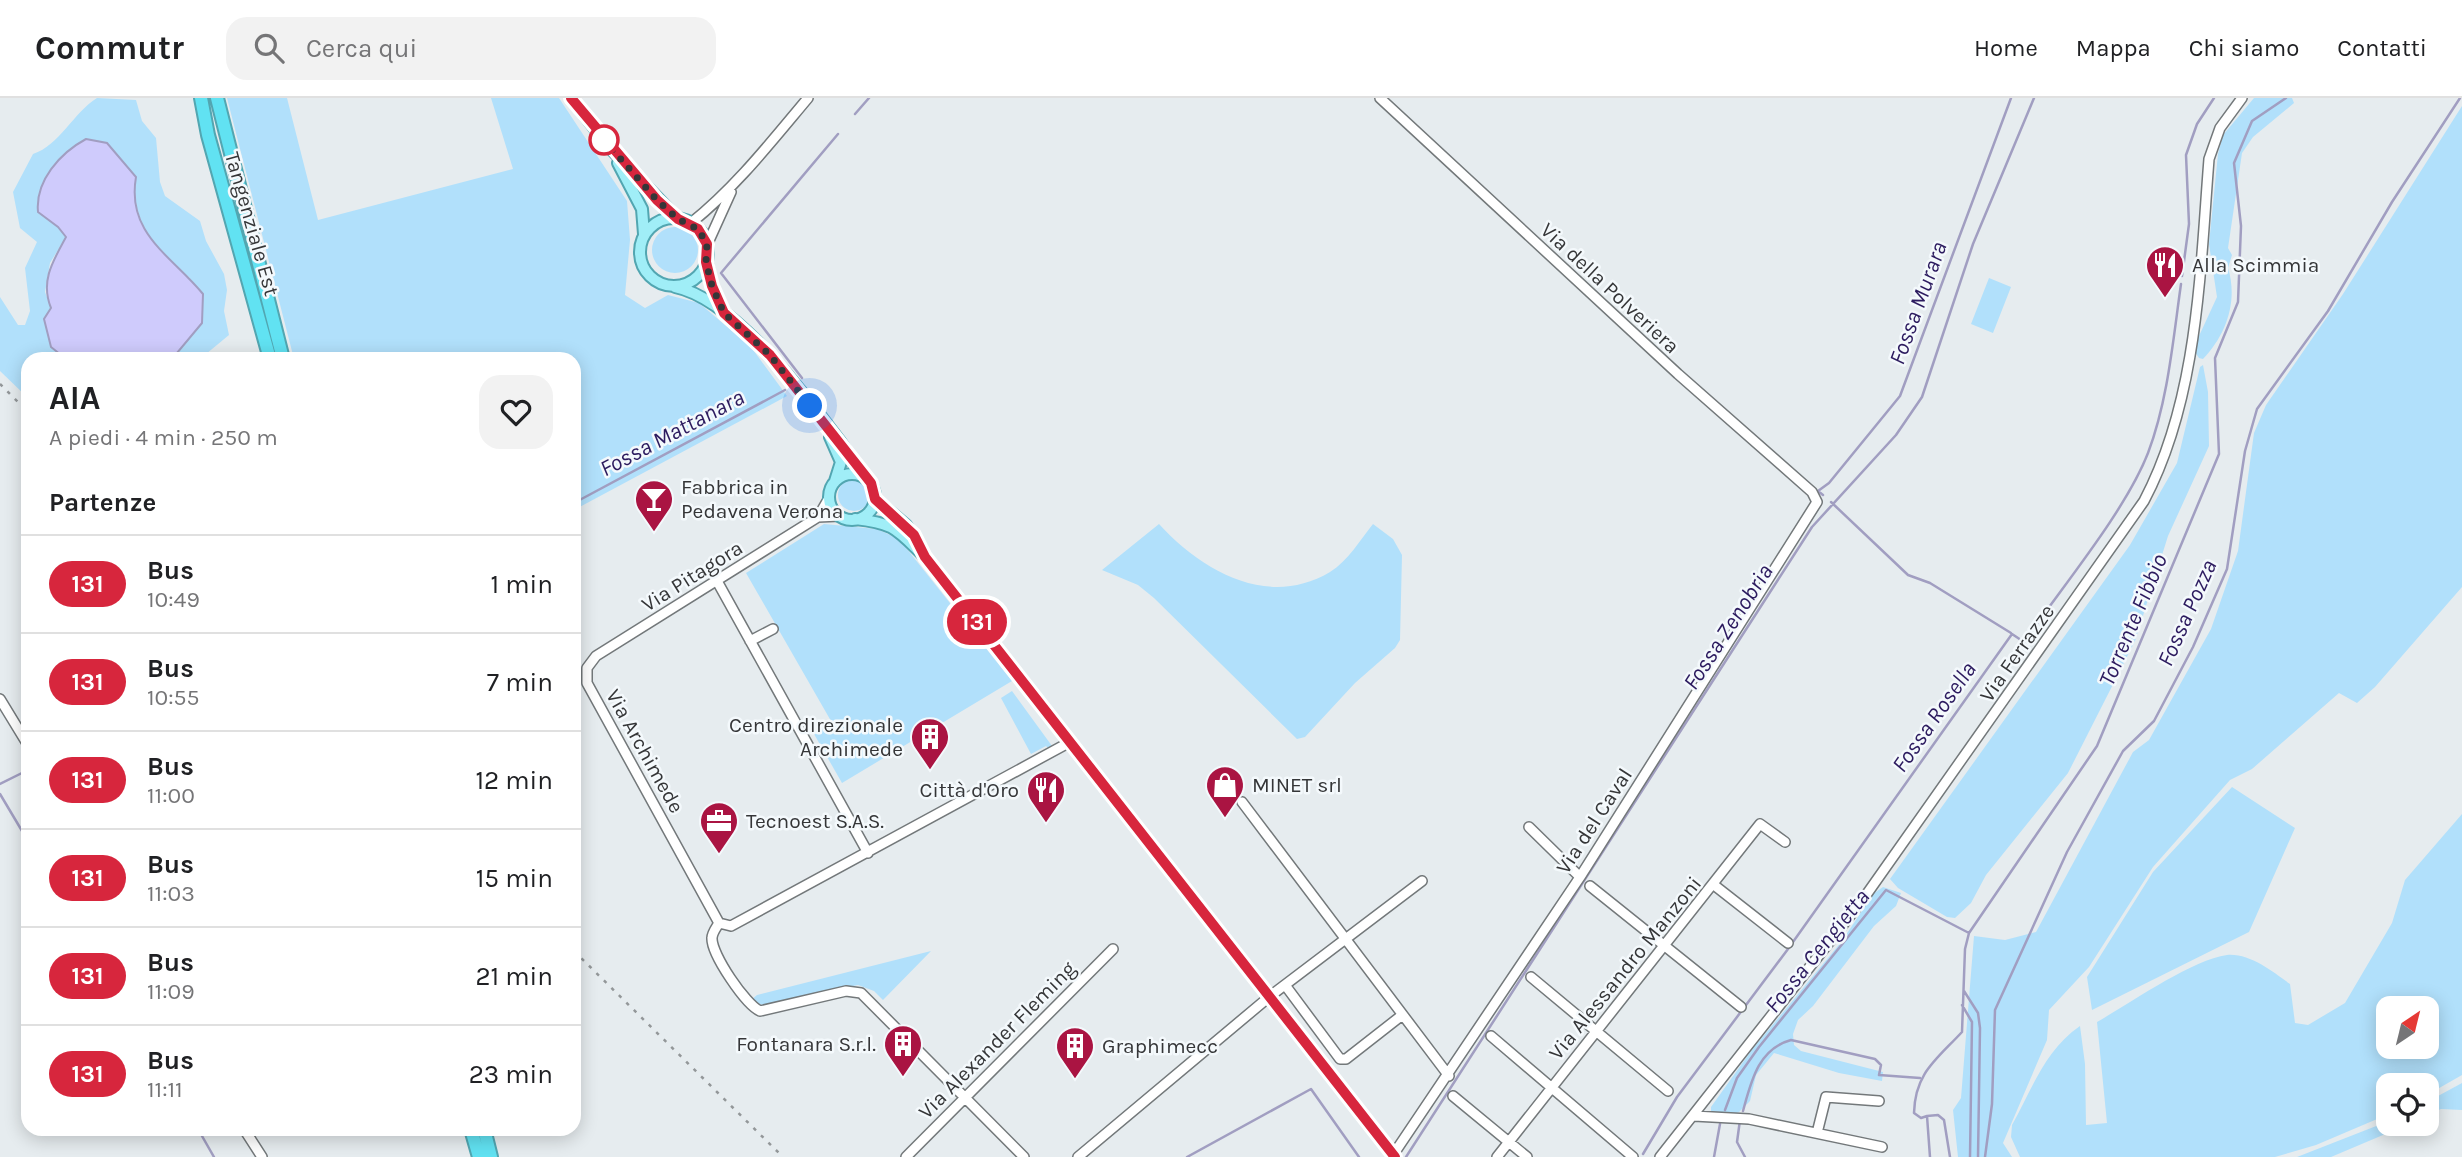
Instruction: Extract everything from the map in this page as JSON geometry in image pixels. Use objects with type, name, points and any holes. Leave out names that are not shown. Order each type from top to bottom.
[{"type":"highway","points":[[192,98],[208,135]]},
{"type":"highway","name":"Tangenziale Est","points":[[201,98],[208,135],[268,352]]},
{"type":"highway","name":"Tangenziale Est","points":[[219,98],[233,169],[281,352]]},
{"type":"highway","points":[[473,1136],[479,1157]]},
{"type":"highway","points":[[486,1136],[491,1157]]},
{"type":"main road","points":[[571,98],[610,148],[678,219]]},
{"type":"main road","points":[[610,148],[642,209],[644,234],[639,254],[642,265],[655,281],[701,295],[770,355],[871,483],[875,499],[914,535],[925,557]]},
{"type":"main road","points":[[644,234],[659,222],[678,219],[691,223],[704,236],[707,244],[706,262],[712,286],[724,313]]},
{"type":"main road","points":[[675,287],[698,277],[706,262]]},
{"type":"main road","points":[[823,422],[841,462],[830,498],[840,516],[885,523],[898,530],[925,557],[1394,1156]]},
{"type":"main road","points":[[834,483],[844,475],[863,476]]},
{"type":"main road","points":[[855,519],[866,515],[875,499]]},
{"type":"street","points":[[691,223],[734,184],[808,98]]},
{"type":"street","name":"Via della Polveriera","points":[[1380,98],[1678,374],[1812,492],[1817,502]]},
{"type":"street","name":"Via Ferrazze","points":[[1660,1157],[1864,898],[2144,502],[2165,457],[2186,376],[2209,159],[2220,128],[2242,98]]},
{"type":"street","points":[[707,244],[734,184]]},
{"type":"street","name":"Via Pitagora","points":[[587,668],[596,656],[818,517],[830,498]]},
{"type":"street","name":"Via del Caval","points":[[1394,1156],[1580,877],[1817,502]]},
{"type":"street","name":"Via Pitagora","points":[[818,517],[840,516]]},
{"type":"street","points":[[717,581],[868,853]]},
{"type":"street","points":[[750,641],[773,629]]},
{"type":"street","name":"Via Archimede","points":[[587,668],[587,683],[719,923]]},
{"type":"street","points":[[0,699],[21,734]]},
{"type":"street","points":[[1024,1157],[966,1095],[861,993],[846,991],[771,1009],[754,1008],[744,1000],[714,946],[713,934],[719,923],[732,926],[1070,742]]},
{"type":"street","points":[[1241,802],[1449,1076]]},
{"type":"street","name":"Via Alessandro Manzoni","points":[[1497,1157],[1760,824],[1785,842]]},
{"type":"street","points":[[1529,827],[1580,877]]},
{"type":"street","points":[[1078,1157],[1269,997],[1422,881]]},
{"type":"street","points":[[1714,885],[1788,943]]},
{"type":"street","points":[[1590,886],[1741,1007]]},
{"type":"street","name":"Via Alexander Fleming","points":[[906,1157],[1113,949]]},
{"type":"street","points":[[1531,977],[1668,1091]]},
{"type":"street","points":[[1285,985],[1340,1059],[1346,1059],[1401,1016]]},
{"type":"street","points":[[1491,1037],[1633,1157]]},
{"type":"street","points":[[1453,1096],[1527,1157]]},
{"type":"street","points":[[1816,1133],[1826,1097],[1880,1101]]},
{"type":"street","points":[[1694,1116],[1749,1119],[1882,1147]]},
{"type":"street","points":[[248,1136],[262,1157]]},
{"type":"shaded area","points":[[97,98],[136,100],[142,121],[156,138],[160,182],[165,196],[200,221],[206,241],[224,274],[227,290],[224,311],[229,335],[208,352],[177,352],[184,343],[190,278],[167,258],[148,234],[137,207],[136,177],[107,143],[49,174],[44,182],[38,212],[58,227],[66,237],[50,263],[45,292],[51,308],[51,347],[57,352],[21,352],[21,391],[0,371],[0,297],[18,325],[25,325],[30,311],[25,268],[37,242],[20,228],[13,192],[33,154],[51,144],[88,104]]},
{"type":"shaded area","points":[[227,98],[287,98],[318,220],[513,169],[491,98],[559,98],[627,201],[630,240],[625,295],[645,308],[668,295],[699,303],[751,347],[787,396],[581,506],[581,352],[292,352]]},
{"type":"shaded area","points":[[2254,98],[2292,98],[2294,103],[2253,137],[2242,153],[2228,248],[2232,255],[2228,268],[2231,304],[2224,328],[2203,359],[2199,358],[2193,349],[2217,297],[2209,244],[2218,154],[2223,135]]},
{"type":"shaded area","points":[[2462,106],[2462,587],[2375,687],[2357,703],[2339,693],[2252,769],[2230,780],[2153,867],[2089,967],[2049,1010],[2047,1040],[2003,1143],[2012,1157],[1958,1157],[1953,1110],[1961,1098],[1974,936],[2005,940],[2036,932],[2133,752],[2149,740],[2211,629],[2238,551],[2254,433],[2266,405],[2343,294]]},
{"type":"shaded area","points":[[86,139],[107,143],[136,177],[135,197],[138,214],[145,229],[154,243],[203,294],[202,323],[178,352],[57,352],[51,347],[44,319],[51,308],[47,280],[66,237],[58,227],[38,212],[38,201],[51,169]]},
{"type":"shaded area","points":[[675,227],[691,234],[698,250],[691,266],[675,273],[659,266],[652,250],[659,234]]},
{"type":"shaded area","points":[[1989,278],[2011,287],[1993,333],[1971,324]]},
{"type":"shaded area","points":[[2203,365],[2208,392],[2209,446],[2168,536],[2135,641],[2068,773],[1986,875],[1971,903],[1955,918],[1947,917],[1898,888],[1890,879],[2130,545],[2177,463],[2200,367]]},
{"type":"shaded area","points":[[854,479],[865,484],[870,495],[865,506],[854,511],[843,506],[838,495],[843,484]]},
{"type":"shaded area","points":[[824,524],[877,529],[899,539],[1012,681],[842,783],[814,734],[831,721],[746,573]]},
{"type":"shaded area","points":[[1159,524],[1195,557],[1216,570],[1260,585],[1283,587],[1307,582],[1330,572],[1348,556],[1373,524],[1393,539],[1402,555],[1400,640],[1305,737],[1297,739],[1154,598],[1138,585],[1102,570]]},
{"type":"shaded area","points":[[1012,691],[1052,746],[1049,749],[1046,746],[1031,754],[1001,698]]},
{"type":"shaded area","points":[[2232,787],[2295,828],[2249,932],[2092,1010],[2087,977],[2153,872]]},
{"type":"shaded area","points":[[2462,814],[2462,1075],[2439,1088],[2439,1073],[2376,1073],[2376,1120],[2316,1145],[2275,1157],[2020,1157],[2011,1137],[2012,1125],[2048,1058],[2080,1026],[2085,1064],[2086,1125],[2107,1123],[2097,1022],[2196,965],[2227,955],[2236,955],[2253,960],[2290,984],[2295,1023],[2308,1025],[2345,1003],[2392,923],[2405,880]]},
{"type":"shaded area","points":[[1883,887],[1901,893],[1896,906],[1874,926],[1813,1006],[1798,1020],[1793,1034],[1794,1045],[1801,1051],[1883,1072],[1882,1081],[1839,1073],[1774,1053],[1756,1075],[1750,1101],[1739,1112],[1730,1116],[1711,1111],[1711,1107],[1751,1051],[1842,941],[1873,894]]},
{"type":"shaded area","points":[[931,951],[883,1000],[874,991],[858,985],[763,1005],[750,1001],[757,995]]},
{"type":"shaded area","points":[[2462,1083],[2462,1110],[2439,1110],[2439,1095]]},
{"type":"shaded area","points":[[2376,1126],[2376,1136],[2381,1136],[2331,1157],[2297,1157]]},
{"type":"waterway","name":"Fossa Mattanara","points":[[855,114],[869,98]]},
{"type":"waterway","name":"Fossa Murara","points":[[1823,495],[1818,491],[1829,483],[1900,396],[2011,98]]},
{"type":"waterway","name":"Fossa Zenobria","points":[[1406,1157],[1812,527],[1896,435],[1922,397],[1973,244],[2034,98]]},
{"type":"waterway","name":"Fossa Rosella","points":[[2182,276],[2189,224],[2186,155],[2197,124],[2214,98]]},
{"type":"waterway","name":"Torrente Fibbio","points":[[1930,1157],[1927,1116],[1921,1118],[1914,1113],[1915,1099],[1918,1087],[1929,1068],[1962,1032],[1965,949],[1969,933],[2097,746],[2219,454],[2215,358],[2238,302],[2241,226],[2234,163],[2252,121],[2286,98]]},
{"type":"waterway","name":"Fossa Pozza","points":[[1985,1157],[1992,1104],[1995,1010],[2067,852],[2123,751],[2154,721],[2193,647],[2227,569],[2245,451],[2257,409],[2328,311],[2392,202],[2460,98]]},
{"type":"waterway","name":"Fossa Mattanara","points":[[802,378],[721,273],[838,134]]},
{"type":"waterway","name":"Fossa Rosella","points":[[1643,1154],[1677,1097],[1788,949],[2012,634],[2024,642],[2124,500],[2138,476],[2155,433],[2169,370],[2181,284]]},
{"type":"waterway","name":"Fossa Mattanara","points":[[581,499],[785,390]]},
{"type":"waterway","name":"Fossa Murara","points":[[1831,502],[1908,575],[1930,583],[2011,633]]},
{"type":"waterway","name":"Fossa Mattanara","points":[[0,784],[21,774]]},
{"type":"waterway","points":[[0,794],[21,829]]},
{"type":"waterway","name":"Fossa Cengietta","points":[[1725,1110],[1737,1078],[1759,1047],[1886,890],[1969,933]]},
{"type":"waterway","points":[[1964,991],[1978,1013],[1980,1028],[1978,1157]]},
{"type":"waterway","points":[[1962,1005],[1972,1022],[1970,1157]]},
{"type":"waterway","points":[[1743,1111],[1753,1078],[1763,1059],[1780,1044],[1791,1040],[1875,1059],[1881,1065],[1879,1075],[1920,1078]]},
{"type":"waterway","name":"Fossa Zenobria","points":[[1187,1157],[1311,1089],[1359,1157]]},
{"type":"waterway","name":"Torrente Fibbio","points":[[1927,1116],[1938,1115],[1944,1120],[1950,1157]]},
{"type":"waterway","points":[[1740,1120],[1737,1142],[1745,1157]]},
{"type":"waterway","name":"Fossa Cengietta","points":[[1714,1157],[1720,1124]]},
{"type":"waterway","points":[[202,1136],[214,1157]]},
{"type":"railway","points":[[0,384],[21,405]]},
{"type":"railway","points":[[581,958],[783,1157]]},
{"type":"bus line","name":"131","points":[[571,98],[610,148],[657,200],[678,219],[691,223],[704,236],[708,253],[706,262],[712,286],[724,313],[770,355],[839,440],[854,466],[871,483],[875,499],[914,535],[925,557],[1395,1157]]},
{"type":"place","name":"Alla Scimmia","points":[[2165,299]]},
{"type":"place","name":"Fabbrica in Pedavena Verona","points":[[654,533]]},
{"type":"place","name":"Centro direzionale Archimede","points":[[930,771]]},
{"type":"place","name":"MINET srl","points":[[1225,819]]},
{"type":"place","name":"Città d'Oro","points":[[1046,824]]},
{"type":"place","name":"Tecnoest S.A.S.","points":[[719,855]]},
{"type":"place","name":"Fontanara S.r.l.","points":[[903,1078]]},
{"type":"place","name":"Graphimecc","points":[[1075,1080]]},
{"type":"route","points":[[604,140],[657,200],[678,219],[691,223],[704,236],[708,253],[706,262],[712,286],[724,313],[770,355],[810,406]]}]
